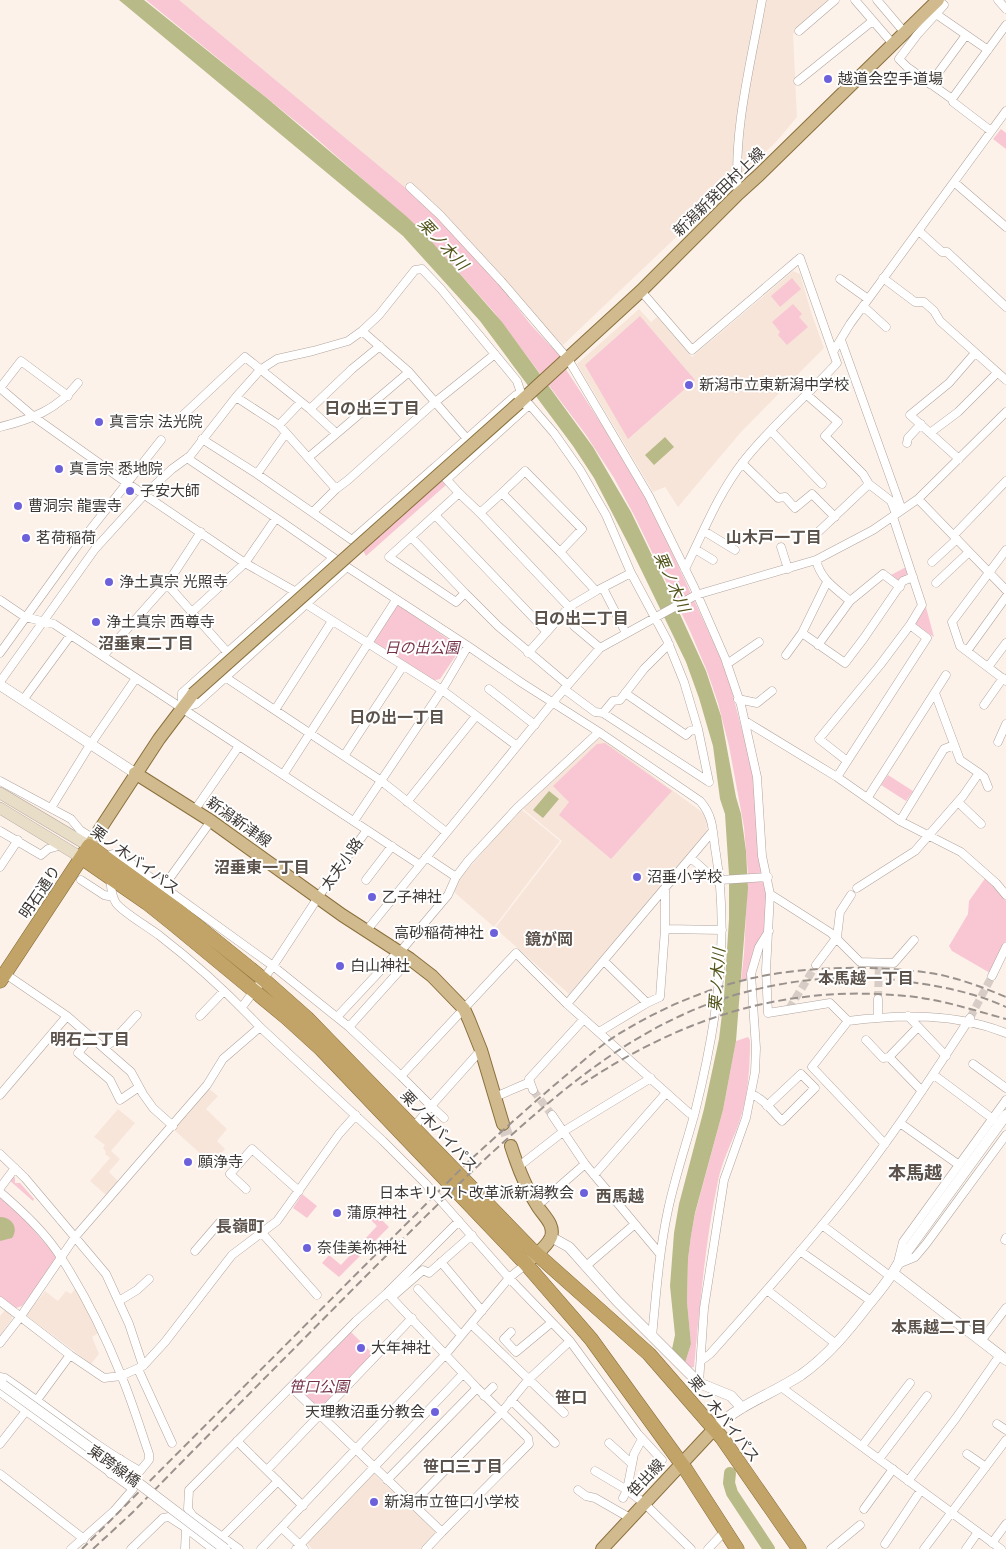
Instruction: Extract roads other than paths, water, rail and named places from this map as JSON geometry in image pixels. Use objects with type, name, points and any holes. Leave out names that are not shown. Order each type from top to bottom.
[{"type":"highway","name":"栗ノ木バイパス","points":[[88,847],[105,857],[180,912],[259,985],[531,1259],[649,1354],[714,1429],[799,1549]]},
{"type":"highway","name":"栗ノ木バイパス","points":[[88,847],[110,877],[329,1038],[413,1128],[531,1259],[681,1464],[737,1549]]},
{"type":"highway","name":"明石通り","points":[[2,975],[88,847]]},
{"type":"main road","name":"新潟新発田村上線","points":[[88,847],[158,739],[194,694],[565,362],[641,291],[938,0]]},
{"type":"main road","name":"新潟新津線","points":[[135,774],[211,821],[318,898],[432,976],[464,1009],[481,1050],[503,1124]]},
{"type":"main road","name":"栗ノ木バイパス","points":[[0,793],[88,847]]},
{"type":"main road","name":"栗ノ木バイパス","points":[[0,808],[62,845],[88,847]]},
{"type":"main road","points":[[511,1146],[521,1178],[537,1206],[551,1225],[551,1237],[545,1246],[531,1259]]},
{"type":"main road","name":"笹出線","points":[[602,1549],[714,1429]]},
{"type":"street","points":[[738,194],[736,170],[742,117],[762,0]]},
{"type":"street","points":[[799,31],[835,0]]},
{"type":"street","points":[[855,0],[893,44]]},
{"type":"street","points":[[877,0],[905,33]]},
{"type":"street","points":[[938,0],[944,5],[917,35],[899,59],[991,130]]},
{"type":"street","points":[[998,0],[1006,9]]},
{"type":"street","points":[[936,14],[988,50]]},
{"type":"street","points":[[798,81],[870,23],[874,22]]},
{"type":"street","points":[[952,99],[1006,26]]},
{"type":"street","points":[[930,84],[966,35]]},
{"type":"street","points":[[833,352],[850,324],[883,278],[1006,111]]},
{"type":"street","points":[[954,182],[1006,227]]},
{"type":"street","points":[[410,187],[440,215],[501,281],[565,362],[649,496],[685,569],[727,664],[745,721],[757,776],[764,878],[770,894],[770,930],[766,970],[768,1013],[830,1003],[848,1021]]},
{"type":"street","points":[[918,231],[942,252],[947,252],[1006,307]]},
{"type":"street","points":[[641,291],[692,350],[800,258],[837,363],[742,463],[724,490],[685,569]]},
{"type":"street","points":[[135,774],[0,683],[95,549],[144,495],[186,458],[260,370],[277,359],[348,341],[379,315],[415,270],[422,269],[441,289],[517,381],[524,399],[554,433],[580,470],[606,515],[631,573],[668,644],[684,682],[698,729],[709,782],[603,713],[596,712],[498,626],[411,537]]},
{"type":"street","points":[[883,278],[915,302],[924,302],[934,311],[940,321],[1006,380]]},
{"type":"street","points":[[840,279],[868,299]]},
{"type":"street","points":[[863,306],[886,327]]},
{"type":"street","points":[[362,331],[409,372],[468,440]]},
{"type":"street","points":[[842,340],[897,514],[922,605],[880,666],[819,739],[847,761]]},
{"type":"street","points":[[310,410],[352,369],[380,346]]},
{"type":"street","points":[[959,459],[910,415],[949,383],[975,353]]},
{"type":"street","points":[[313,512],[336,489],[434,403],[495,354]]},
{"type":"street","points":[[180,418],[245,357],[336,433]]},
{"type":"street","points":[[68,396],[21,361],[0,388],[34,417],[144,495],[245,563],[296,592],[306,604],[442,690],[517,746]]},
{"type":"street","points":[[309,457],[409,372]]},
{"type":"street","points":[[930,433],[958,412],[998,372]]},
{"type":"street","points":[[0,427],[34,417],[68,396],[78,383]]},
{"type":"street","points":[[202,439],[258,474],[352,540],[468,440],[516,395],[524,399]]},
{"type":"street","points":[[807,395],[838,422],[825,436],[863,474],[869,484],[891,501],[897,514]]},
{"type":"street","points":[[236,397],[279,425],[336,489]]},
{"type":"street","points":[[447,479],[524,399]]},
{"type":"street","points":[[279,425],[301,402]]},
{"type":"street","points":[[367,930],[553,702],[600,648],[696,595],[816,560],[873,530],[918,498],[1006,412]]},
{"type":"street","points":[[907,443],[908,438],[921,424]]},
{"type":"street","points":[[771,431],[822,484]]},
{"type":"street","points":[[258,474],[286,433]]},
{"type":"street","points":[[0,652],[74,549],[161,440]]},
{"type":"street","points":[[186,458],[333,558],[599,732],[700,801],[712,818],[712,832],[721,882],[722,930],[715,1013],[694,1116],[677,1171],[660,1254],[652,1338]]},
{"type":"street","points":[[742,463],[778,498],[785,497],[795,508],[812,494],[835,518]]},
{"type":"street","points":[[435,467],[569,607]]},
{"type":"street","points":[[480,513],[525,471],[582,529],[560,552]]},
{"type":"street","points":[[932,562],[1006,481]]},
{"type":"street","points":[[814,536],[869,484]]},
{"type":"street","points":[[459,493],[388,557],[456,602],[465,593]]},
{"type":"street","points":[[502,493],[599,589],[626,633]]},
{"type":"street","points":[[918,498],[1006,590]]},
{"type":"street","points":[[435,515],[547,632]]},
{"type":"street","points":[[192,612],[245,563],[276,518]]},
{"type":"street","points":[[704,531],[735,550]]},
{"type":"street","points":[[103,656],[167,584],[200,532]]},
{"type":"street","points":[[781,547],[788,569]]},
{"type":"street","points":[[695,549],[713,560]]},
{"type":"street","points":[[936,583],[968,552]]},
{"type":"street","points":[[984,705],[1005,679],[960,646],[952,622],[1005,552]]},
{"type":"street","points":[[182,708],[182,693],[333,558]]},
{"type":"street","points":[[816,560],[818,571],[827,582],[850,602]]},
{"type":"street","points":[[182,708],[196,704],[347,567]]},
{"type":"street","points":[[528,653],[569,607],[631,573]]},
{"type":"street","points":[[818,646],[850,602],[883,574],[900,587]]},
{"type":"street","points":[[802,634],[844,663],[864,638],[903,581],[913,577]]},
{"type":"street","points":[[786,655],[802,634],[827,582]]},
{"type":"street","points":[[167,584],[227,652]]},
{"type":"street","points":[[967,651],[1006,596]]},
{"type":"street","points":[[0,600],[25,617],[54,624],[420,865]]},
{"type":"street","points":[[283,775],[396,600]]},
{"type":"street","points":[[275,710],[332,621]]},
{"type":"street","points":[[837,777],[927,638],[910,625]]},
{"type":"street","points":[[574,626],[600,648]]},
{"type":"street","points":[[23,700],[70,636]]},
{"type":"street","points":[[727,664],[759,642]]},
{"type":"street","points":[[988,667],[1006,643]]},
{"type":"street","points":[[603,713],[613,701],[620,700],[644,669],[668,644]]},
{"type":"street","points":[[354,821],[442,690],[468,646]]},
{"type":"street","points":[[344,756],[403,666]]},
{"type":"street","points":[[868,798],[946,675]]},
{"type":"street","points":[[225,677],[380,780],[446,832]]},
{"type":"street","points":[[51,808],[136,678]]},
{"type":"street","points":[[489,689],[535,725]]},
{"type":"street","points":[[738,699],[757,703],[772,691]]},
{"type":"street","points":[[625,693],[686,735],[690,731],[698,729]]},
{"type":"street","points":[[935,693],[960,760],[984,777],[988,787]]},
{"type":"street","points":[[407,802],[476,716]]},
{"type":"street","points":[[745,721],[837,777],[900,821],[961,852],[996,883],[1006,895]]},
{"type":"street","points":[[998,742],[1006,724]]},
{"type":"street","points":[[349,1027],[401,955],[448,895],[456,877],[468,861],[517,808],[599,732]]},
{"type":"street","points":[[900,821],[944,749],[954,745]]},
{"type":"street","points":[[194,811],[239,746]]},
{"type":"street","points":[[816,964],[836,939],[840,912],[854,892],[915,851],[958,802],[979,773]]},
{"type":"street","points":[[0,781],[71,818],[80,830],[88,847]]},
{"type":"street","points":[[958,802],[981,824]]},
{"type":"street","points":[[164,886],[211,821]]},
{"type":"street","name":"太夫小路","points":[[242,1007],[368,830]]},
{"type":"street","points":[[0,831],[41,855],[48,849],[62,845]]},
{"type":"street","points":[[567,1004],[712,832]]},
{"type":"street","points":[[0,867],[18,840]]},
{"type":"street","points":[[366,880],[392,846]]},
{"type":"street","points":[[105,857],[113,854],[125,859],[273,966],[349,1027],[444,1118]]},
{"type":"street","points":[[426,857],[456,877]]},
{"type":"street","points":[[690,858],[721,882],[764,878]]},
{"type":"street","points":[[110,877],[111,894],[117,904],[160,936],[242,1007],[260,1027],[356,1115],[425,1183],[509,1278],[570,1341],[640,1436],[662,1460]]},
{"type":"street","points":[[81,880],[104,895],[113,897]]},
{"type":"street","points":[[599,1032],[660,997],[665,890]]},
{"type":"street","points":[[770,894],[831,933],[860,962],[894,963],[914,940]]},
{"type":"street","points":[[664,929],[722,930]]},
{"type":"street","points":[[699,1383],[704,1308],[724,1180],[746,1118],[755,1072],[756,1048],[751,974],[759,947],[770,930]]},
{"type":"street","points":[[992,976],[1006,947]]},
{"type":"street","points":[[402,1076],[516,953],[567,1004],[694,1116]]},
{"type":"street","points":[[337,1017],[401,955]]},
{"type":"street","points":[[604,961],[647,1003]]},
{"type":"street","points":[[2,975],[67,1016],[104,1048],[131,1072],[153,1108],[173,1126]]},
{"type":"street","points":[[200,1016],[224,991]]},
{"type":"street","points":[[878,999],[878,1017]]},
{"type":"street","points":[[104,1048],[137,1015]]},
{"type":"street","points":[[0,1095],[67,1016]]},
{"type":"street","points":[[908,1016],[946,1056]]},
{"type":"street","points":[[885,1144],[812,1067],[848,1021],[878,1017],[923,1016],[969,1020],[1006,1033]]},
{"type":"street","points":[[495,1097],[532,1086],[529,1079],[584,1019]]},
{"type":"street","points":[[702,1360],[710,1354],[767,1290],[822,1225],[885,1144],[934,1075],[969,1020]]},
{"type":"street","points":[[0,1343],[76,1237],[207,1085],[223,1058],[260,1027]]},
{"type":"street","points":[[866,1040],[883,1058],[889,1057],[918,1027]]},
{"type":"street","points":[[91,1038],[78,1052],[110,1080],[120,1100],[139,1087]]},
{"type":"street","points":[[413,1128],[481,1050]]},
{"type":"street","points":[[889,1057],[922,1091]]},
{"type":"street","points":[[973,1064],[1006,1088]]},
{"type":"street","points":[[751,1094],[758,1097],[767,1106],[782,1121],[814,1088],[800,1074],[767,1106]]},
{"type":"street","points":[[934,1075],[993,1119]]},
{"type":"street","points":[[518,1167],[564,1131],[651,1078]]},
{"type":"street","points":[[594,1175],[666,1092]]},
{"type":"street","points":[[898,1264],[903,1242],[1006,1100]]},
{"type":"street","points":[[0,1301],[70,1355],[104,1378],[121,1376],[140,1368],[165,1342],[232,1255],[277,1221],[339,1134],[356,1115]]},
{"type":"street","points":[[552,1116],[594,1175],[660,1254]]},
{"type":"street","points":[[714,1429],[724,1419],[781,1387],[819,1360],[836,1344],[892,1275],[898,1264],[1006,1116]]},
{"type":"street","points":[[900,1123],[959,1165]]},
{"type":"street","points":[[898,1264],[915,1257],[926,1244],[1003,1146],[1006,1135]]},
{"type":"street","points":[[246,1189],[230,1174],[252,1149],[300,1191]]},
{"type":"street","points":[[0,1154],[16,1168],[106,1274],[129,1324],[140,1368],[172,1443]]},
{"type":"street","points":[[537,1206],[586,1164]]},
{"type":"street","points":[[0,1188],[16,1168]]},
{"type":"street","points":[[0,1192],[21,1210],[62,1258],[100,1328],[121,1376],[149,1454],[149,1460],[140,1471],[120,1460],[4,1378],[1,1384],[26,1411],[133,1489],[114,1511],[71,1549]]},
{"type":"street","points":[[389,1295],[459,1221]]},
{"type":"street","points":[[194,1251],[220,1222]]},
{"type":"street","points":[[586,1266],[635,1224]]},
{"type":"street","points":[[822,1225],[1003,1357],[908,1480]]},
{"type":"street","points":[[262,1233],[317,1295]]},
{"type":"street","points":[[239,1549],[192,1516],[188,1509],[189,1490],[356,1321],[422,1270],[429,1273],[472,1235]]},
{"type":"street","points":[[551,1237],[569,1247],[652,1338],[699,1383],[731,1396],[742,1408]]},
{"type":"street","points":[[800,1251],[871,1301]]},
{"type":"street","points":[[261,1549],[444,1354],[509,1278],[531,1259]]},
{"type":"street","points":[[441,1262],[482,1311]]},
{"type":"street","points":[[119,1301],[137,1290],[149,1278]]},
{"type":"street","points":[[418,1289],[461,1335]]},
{"type":"street","points":[[767,1290],[836,1344]]},
{"type":"street","points":[[389,1295],[476,1388],[528,1438],[529,1444],[426,1549]]},
{"type":"street","points":[[981,1341],[1006,1308]]},
{"type":"street","points":[[267,1470],[318,1414],[412,1318]]},
{"type":"street","points":[[511,1332],[504,1339],[516,1352],[551,1323]]},
{"type":"street","points":[[470,1324],[564,1413]]},
{"type":"street","points":[[412,1504],[501,1413],[528,1380],[570,1341]]},
{"type":"street","points":[[37,1400],[70,1355]]},
{"type":"street","points":[[282,1528],[300,1548],[463,1374]]},
{"type":"street","name":"東跨線橋","points":[[1,1384],[129,1476],[225,1549]]},
{"type":"street","points":[[862,1446],[910,1384]]},
{"type":"street","points":[[291,1387],[373,1468],[442,1532]]},
{"type":"street","points":[[484,1396],[493,1387]]},
{"type":"street","points":[[781,1387],[997,1547],[1006,1524]]},
{"type":"street","points":[[387,1480],[476,1388]]},
{"type":"street","points":[[879,1459],[927,1396]]},
{"type":"street","points":[[511,1400],[555,1443]]},
{"type":"street","points":[[0,1444],[26,1411]]},
{"type":"street","points":[[623,1498],[627,1490],[631,1462],[640,1436],[652,1424]]},
{"type":"street","points":[[998,1424],[1006,1430]]},
{"type":"street","points":[[924,1549],[1006,1440]]},
{"type":"street","points":[[238,1441],[303,1506]]},
{"type":"street","points":[[609,1443],[631,1462]]},
{"type":"street","points":[[968,1454],[986,1467]]},
{"type":"street","points":[[111,1473],[120,1460]]},
{"type":"street","points":[[864,1509],[893,1469]]},
{"type":"street","points":[[596,1471],[644,1503],[691,1549]]},
{"type":"street","points":[[0,1474],[84,1539]]},
{"type":"street","points":[[222,1536],[278,1481]]},
{"type":"street","points":[[578,1490],[630,1518]]},
{"type":"street","points":[[885,1544],[921,1490]]},
{"type":"street","points":[[185,1549],[186,1528],[192,1516]]},
{"type":"street","points":[[132,1549],[163,1518],[169,1517],[213,1549]]},
{"type":"street","points":[[831,1549],[860,1525]]},
{"type":"street","points":[[708,1549],[725,1531]]},
{"type":"street","points":[[966,1549],[978,1532]]},
{"type":"waterway","name":"栗ノ木川","points":[[730,1473],[729,1483],[732,1493],[769,1549]]},
{"type":"tunnel","points":[[878,999],[879,963]]},
{"type":"tunnel","points":[[789,1009],[816,965]]},
{"type":"tunnel","points":[[970,1018],[992,976]]},
{"type":"tunnel","points":[[533,1090],[552,1115]]},
{"type":"tunnel","points":[[503,1124],[511,1146]]},
{"type":"railway","points":[[82,1549],[470,1160],[564,1077],[617,1035],[666,1008],[700,994],[753,978],[795,971],[841,968],[909,970],[949,977],[1006,997]]},
{"type":"railway","points":[[93,1549],[133,1512],[361,1281],[477,1167],[555,1098],[594,1067],[636,1039],[680,1016],[731,996],[785,983],[813,980],[841,978],[896,980],[966,993],[1006,1007]]},
{"type":"railway","points":[[581,1085],[619,1061],[657,1041],[696,1024],[776,1001],[818,995],[861,994],[919,997],[1006,1019]]},
{"type":"place","name":"越道会空手道場","points":[[828,79]]},
{"type":"place","name":"新潟市立東新潟中学校","points":[[689,385]]},
{"type":"place","name":"真言宗 法光院","points":[[99,422]]},
{"type":"place","name":"真言宗 悉地院","points":[[59,469]]},
{"type":"place","name":"子安大師","points":[[130,491]]},
{"type":"place","name":"曹洞宗 龍雲寺","points":[[18,506]]},
{"type":"place","name":"茗荷稲荷","points":[[26,538]]},
{"type":"place","name":"浄土真宗 光照寺","points":[[109,582]]},
{"type":"place","name":"浄土真宗 西尊寺","points":[[96,622]]},
{"type":"place","name":"沼垂小学校","points":[[637,877]]},
{"type":"place","name":"乙子神社","points":[[372,897]]},
{"type":"place","name":"高砂稲荷神社","points":[[494,933]]},
{"type":"place","name":"白山神社","points":[[340,966]]},
{"type":"place","name":"願浄寺","points":[[188,1162]]},
{"type":"place","name":"日本キリスト改革派新潟教会","points":[[584,1193]]},
{"type":"place","name":"蒲原神社","points":[[337,1213]]},
{"type":"place","name":"奈佳美祢神社","points":[[307,1248]]},
{"type":"place","name":"大年神社","points":[[361,1348]]},
{"type":"place","name":"天理教沼垂分教会","points":[[435,1412]]},
{"type":"place","name":"新潟市立笹口小学校","points":[[374,1502]]},
{"type":"district","name":"日の出三丁目","points":[[372,408]]},
{"type":"district","name":"山木戸一丁目","points":[[774,537]]},
{"type":"district","name":"日の出二丁目","points":[[581,618]]},
{"type":"district","name":"沼垂東二丁目","points":[[146,643]]},
{"type":"district","name":"日の出一丁目","points":[[397,717]]},
{"type":"district","name":"沼垂東一丁目","points":[[262,867]]},
{"type":"district","name":"鏡が岡","points":[[549,939]]},
{"type":"district","name":"本馬越一丁目","points":[[866,978]]},
{"type":"district","name":"明石二丁目","points":[[90,1039]]},
{"type":"district","name":"本馬越","points":[[915,1172]]},
{"type":"district","name":"西馬越","points":[[620,1196]]},
{"type":"district","name":"長嶺町","points":[[240,1226]]},
{"type":"district","name":"本馬越二丁目","points":[[939,1327]]},
{"type":"district","name":"笹口","points":[[571,1397]]},
{"type":"district","name":"笹口三丁目","points":[[463,1466]]},
{"type":"park label","name":"日の出公園","points":[[422,648]]},
{"type":"park label","name":"笹口公園","points":[[319,1387]]}]
